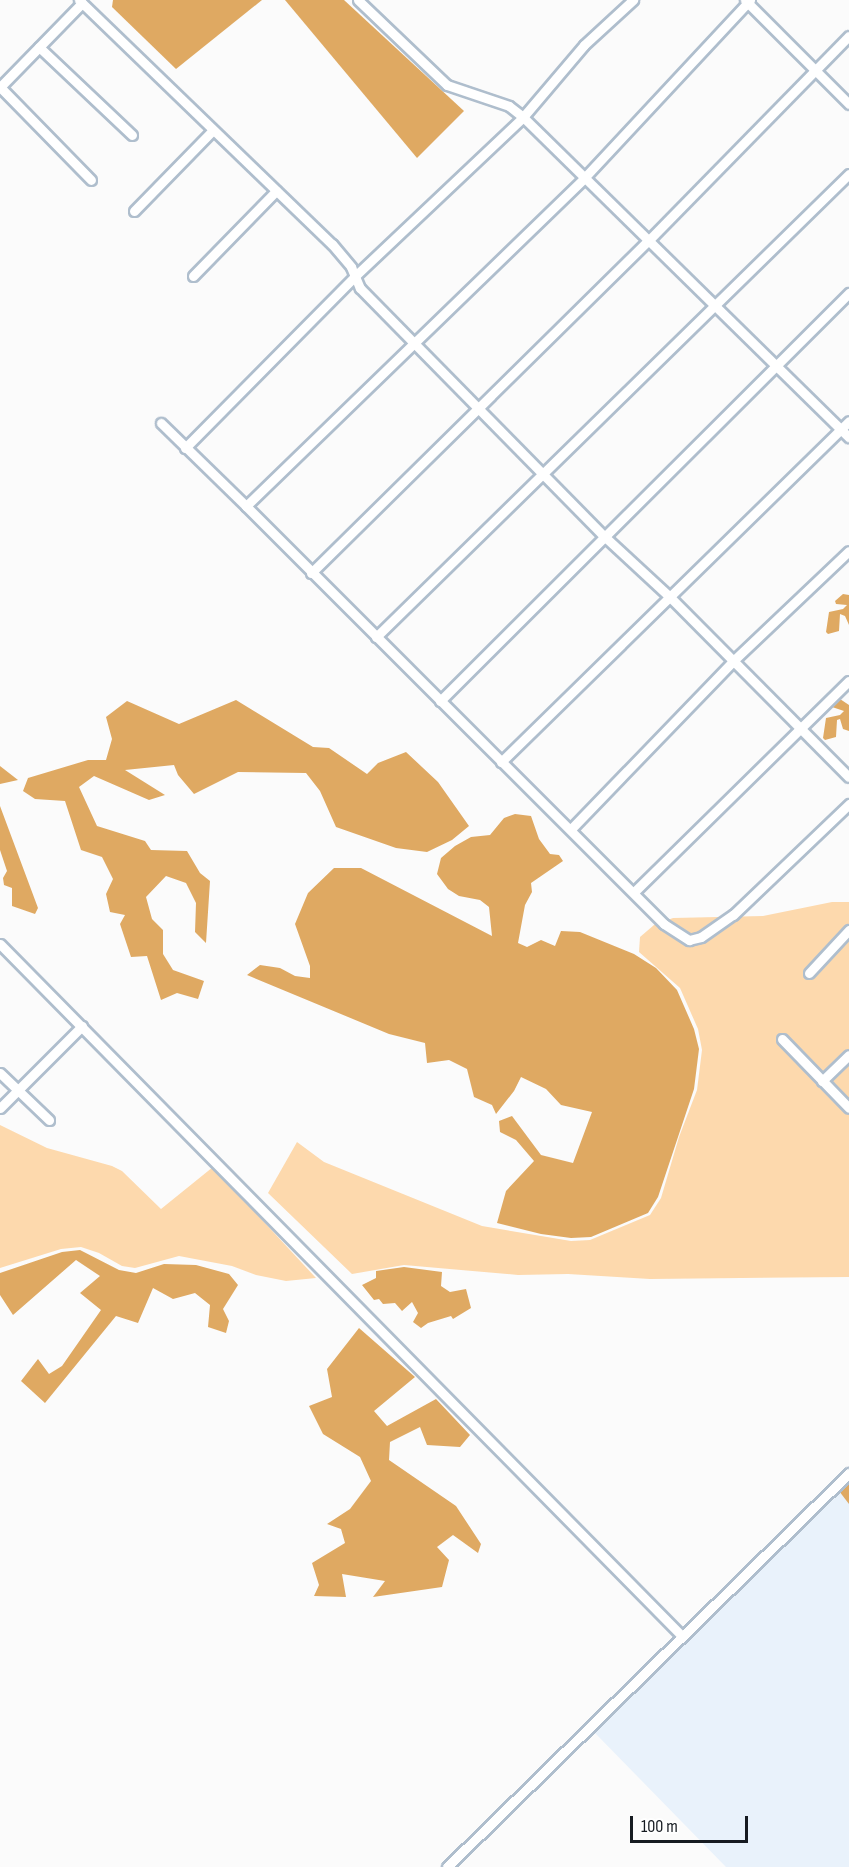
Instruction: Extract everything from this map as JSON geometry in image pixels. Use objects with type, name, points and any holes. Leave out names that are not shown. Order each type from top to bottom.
[{"type":"street","points":[[358,0],[447,85],[509,106],[523,117],[650,239],[849,437]]},
{"type":"street","points":[[184,448],[354,277],[523,117],[584,45],[633,0]]},
{"type":"street","points":[[91,180],[0,87],[81,1],[332,244],[351,267],[360,288],[415,340],[604,536],[671,598],[849,777]]},
{"type":"street","points":[[246,506],[585,177],[747,1],[849,104]]},
{"type":"street","points":[[311,573],[650,239],[849,36]]},
{"type":"street","points":[[39,47],[132,135]]},
{"type":"street","points":[[134,211],[213,130]]},
{"type":"street","points":[[376,637],[849,174]]},
{"type":"street","points":[[193,276],[276,190]]},
{"type":"street","points":[[441,701],[849,293]]},
{"type":"street","points":[[501,762],[671,598],[849,421]]},
{"type":"street","points":[[161,423],[664,924],[688,940],[701,938],[733,915],[849,804]]},
{"type":"street","points":[[571,829],[734,660],[849,551]]},
{"type":"street","points":[[634,892],[849,681]]},
{"type":"street","points":[[809,972],[849,930]]},
{"type":"street","points":[[0,944],[681,1635]]},
{"type":"street","points":[[0,1108],[82,1026]]},
{"type":"street","points":[[782,1039],[849,1108]]},
{"type":"street","points":[[822,1081],[849,1055]]},
{"type":"street","points":[[0,1073],[49,1120]]},
{"type":"street","points":[[447,1867],[681,1635],[849,1473]]},
{"type":"shaded area","points":[[113,0],[262,0],[176,69],[112,7]]},
{"type":"shaded area","points":[[285,0],[344,0],[464,111],[417,158]]},
{"type":"shaded area","points":[[843,594],[849,595],[849,625],[845,616],[840,614],[839,631],[828,634],[826,632],[829,612],[843,609],[847,605],[836,604],[835,601]]},
{"type":"shaded area","points":[[840,699],[849,705],[849,731],[843,729],[840,719],[837,720],[836,737],[825,740],[823,738],[826,718],[840,715],[844,711],[832,707]]},
{"type":"shaded area","points":[[236,700],[313,747],[329,748],[367,774],[378,763],[406,752],[438,782],[469,826],[452,840],[427,852],[396,848],[336,827],[320,791],[306,773],[238,772],[194,794],[178,775],[174,765],[125,770],[165,795],[149,800],[94,776],[79,787],[97,826],[145,841],[151,850],[187,851],[200,873],[210,881],[206,943],[195,932],[196,903],[186,883],[166,876],[146,897],[152,919],[163,930],[163,954],[173,970],[204,981],[198,999],[177,993],[161,1000],[147,956],[131,957],[120,924],[125,915],[110,912],[106,894],[113,879],[102,857],[81,850],[65,801],[35,799],[23,791],[28,778],[88,760],[106,760],[112,739],[106,717],[127,701],[179,724]]},
{"type":"shaded area","points":[[0,766],[18,780],[0,784]]},
{"type":"shaded area","points":[[0,806],[38,908],[35,914],[12,906],[12,888],[4,885],[3,878],[7,871],[0,850]]},
{"type":"shaded area","points":[[515,814],[531,816],[539,839],[550,854],[559,855],[563,861],[531,883],[532,892],[525,905],[518,943],[527,947],[541,940],[555,946],[561,931],[580,932],[634,954],[656,968],[677,990],[694,1029],[699,1049],[694,1089],[658,1197],[648,1213],[591,1237],[571,1238],[541,1234],[497,1223],[506,1191],[534,1161],[516,1140],[500,1132],[499,1121],[512,1116],[541,1155],[573,1163],[592,1112],[561,1105],[546,1089],[521,1077],[514,1091],[496,1114],[492,1105],[474,1097],[467,1069],[449,1060],[427,1063],[425,1043],[389,1034],[247,975],[260,965],[280,968],[295,976],[310,978],[310,966],[295,924],[308,893],[334,868],[361,868],[492,936],[489,907],[480,900],[459,896],[448,889],[437,874],[441,858],[455,846],[471,837],[490,835],[504,818]]},
{"type":"shaded area","points":[[832,902],[849,902],[849,1277],[650,1279],[568,1274],[518,1275],[404,1265],[352,1274],[268,1193],[297,1142],[324,1162],[482,1226],[571,1241],[590,1240],[650,1215],[661,1198],[679,1137],[697,1090],[702,1050],[698,1029],[680,988],[639,952],[640,937],[654,925],[673,918],[763,916]]},
{"type":"shaded area","points":[[0,1125],[47,1148],[112,1166],[122,1171],[161,1209],[213,1167],[316,1278],[286,1281],[256,1275],[232,1266],[179,1256],[135,1268],[122,1266],[99,1253],[81,1247],[61,1249],[0,1268]]},
{"type":"shaded area","points":[[80,1250],[119,1270],[136,1273],[164,1264],[196,1265],[229,1274],[238,1285],[223,1309],[229,1321],[226,1333],[208,1327],[210,1305],[195,1293],[173,1299],[153,1288],[138,1323],[116,1316],[45,1403],[21,1381],[38,1359],[49,1374],[62,1366],[101,1310],[80,1293],[100,1276],[76,1260],[13,1315],[0,1295],[0,1273],[62,1252]]},
{"type":"shaded area","points":[[404,1267],[442,1272],[441,1286],[450,1292],[466,1289],[471,1308],[453,1319],[451,1316],[428,1323],[421,1328],[413,1322],[418,1313],[412,1302],[402,1311],[395,1303],[383,1304],[379,1299],[374,1300],[362,1285],[376,1278],[376,1271]]},
{"type":"shaded area","points":[[359,1328],[415,1377],[374,1411],[387,1426],[436,1399],[470,1435],[460,1447],[427,1445],[420,1427],[390,1442],[389,1460],[456,1506],[481,1544],[478,1553],[453,1535],[437,1547],[449,1560],[442,1587],[373,1597],[385,1581],[342,1574],[346,1597],[314,1596],[319,1585],[312,1563],[345,1543],[341,1529],[327,1524],[350,1509],[371,1481],[360,1457],[323,1434],[309,1406],[332,1397],[327,1369]]},
{"type":"shaded area","points":[[849,1475],[849,1504],[839,1491]]},
{"type":"shaded area","points":[[849,1484],[849,1867],[726,1867],[594,1732]]}]
